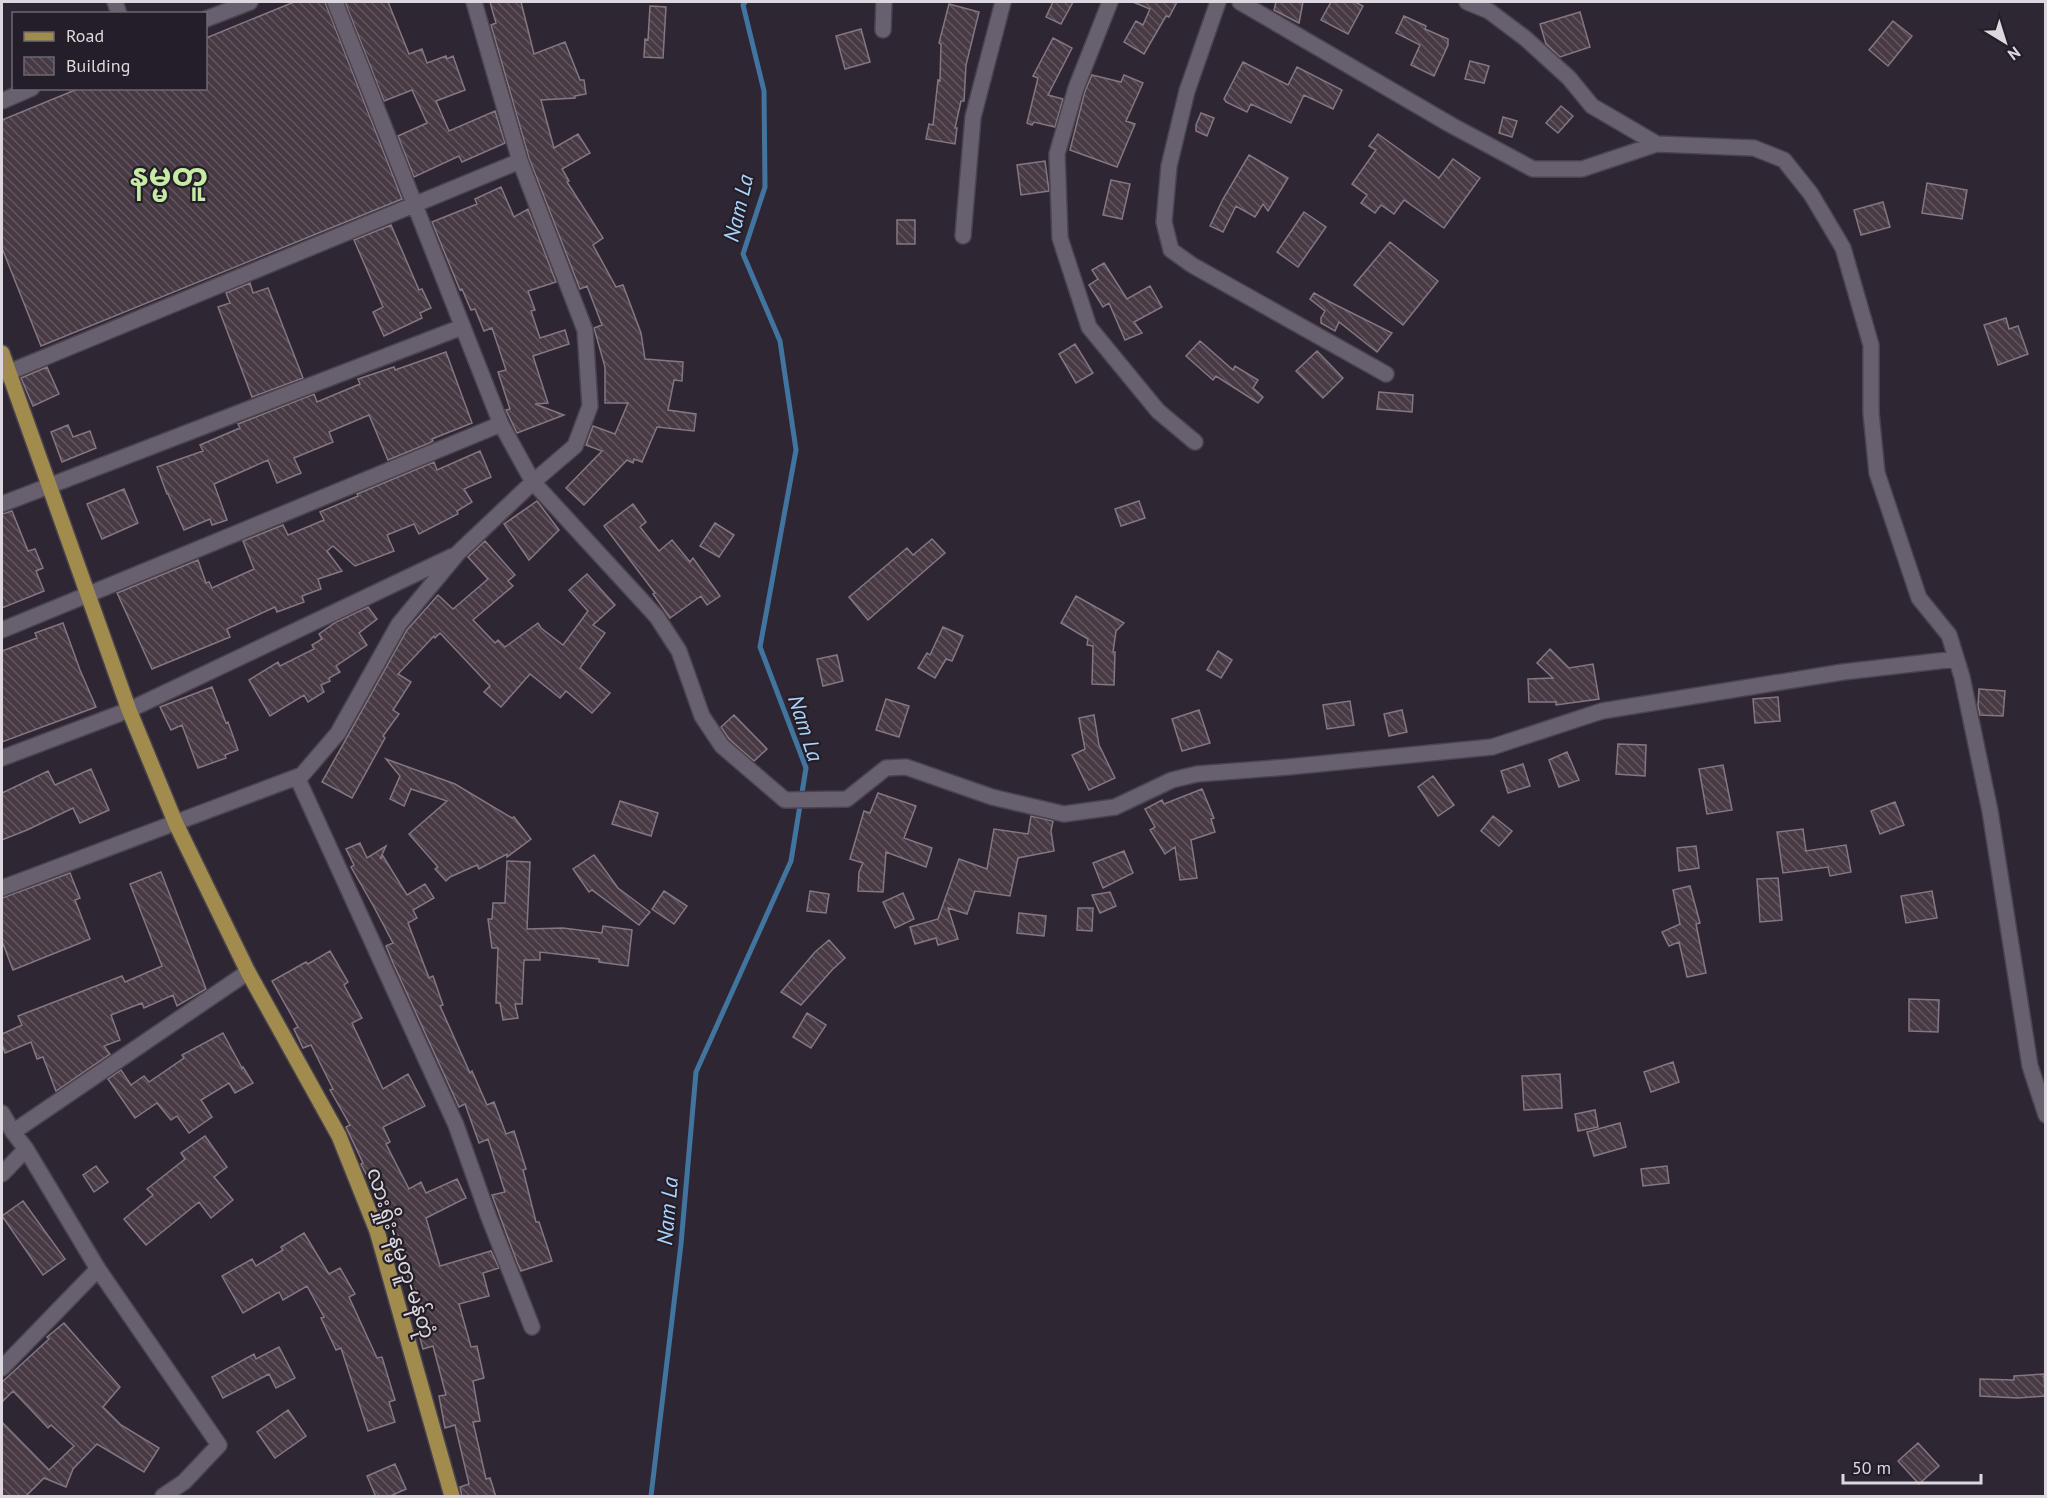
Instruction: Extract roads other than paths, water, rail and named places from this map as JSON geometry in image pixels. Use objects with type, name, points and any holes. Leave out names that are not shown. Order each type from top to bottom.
[{"type":"main road","name":"လားရှိုး-နမ္မတူ-မန်တုံ","points":[[2,353],[5,373],[49,485],[129,710],[176,824],[248,972],[339,1136],[377,1231],[452,1497]]},
{"type":"street","points":[[207,19],[250,2]]},
{"type":"street","points":[[335,2],[501,424],[533,482],[657,617],[680,651],[702,716],[722,746],[785,800],[847,799],[886,768],[906,767],[992,797],[1064,814],[1115,807],[1172,780],[1197,774],[1492,747],[1602,711],[1843,672],[1956,659]]},
{"type":"street","points":[[2,888],[302,775],[338,733],[399,624],[458,553],[575,446],[590,406],[585,330],[520,161],[474,2]]},
{"type":"street","points":[[882,30],[884,2]]},
{"type":"street","points":[[963,236],[972,117],[1003,2]]},
{"type":"street","points":[[1110,2],[1076,88],[1057,154],[1060,238],[1089,327],[1158,411],[1195,442]]},
{"type":"street","points":[[1218,2],[1187,91],[1169,166],[1164,222],[1171,250],[1192,266],[1386,374]]},
{"type":"street","points":[[1240,2],[1533,170],[1582,169],[1657,144],[1755,148],[1785,160],[1811,194],[1843,248],[1871,345],[1871,413],[1877,474],[1918,598],[1948,634],[1962,677],[1990,811],[2030,1066],[2046,1115]]},
{"type":"street","points":[[1467,2],[1486,6],[1525,38],[1569,78],[1592,106],[1657,144]]},
{"type":"street","points":[[2,101],[27,90]]},
{"type":"street","points":[[5,373],[520,161]]},
{"type":"street","points":[[2,504],[462,327]]},
{"type":"street","points":[[2,630],[501,424]]},
{"type":"street","points":[[2,758],[129,710],[458,553]]},
{"type":"street","points":[[297,777],[456,1125],[532,1327]]},
{"type":"street","points":[[13,1132],[248,972]]},
{"type":"street","points":[[2,1113],[98,1269],[219,1445],[184,1482],[164,1497]]},
{"type":"street","points":[[2,1174],[26,1149]]},
{"type":"street","points":[[2,1368],[98,1269]]},
{"type":"waterway","name":"Nam La","points":[[651,1496],[681,1244],[696,1072],[791,861],[806,768],[760,647],[796,450],[780,341],[743,254],[765,187],[764,91],[743,5],[745,2]]},
{"type":"district","name":"နမ္မတူ","points":[[169,174]]}]
